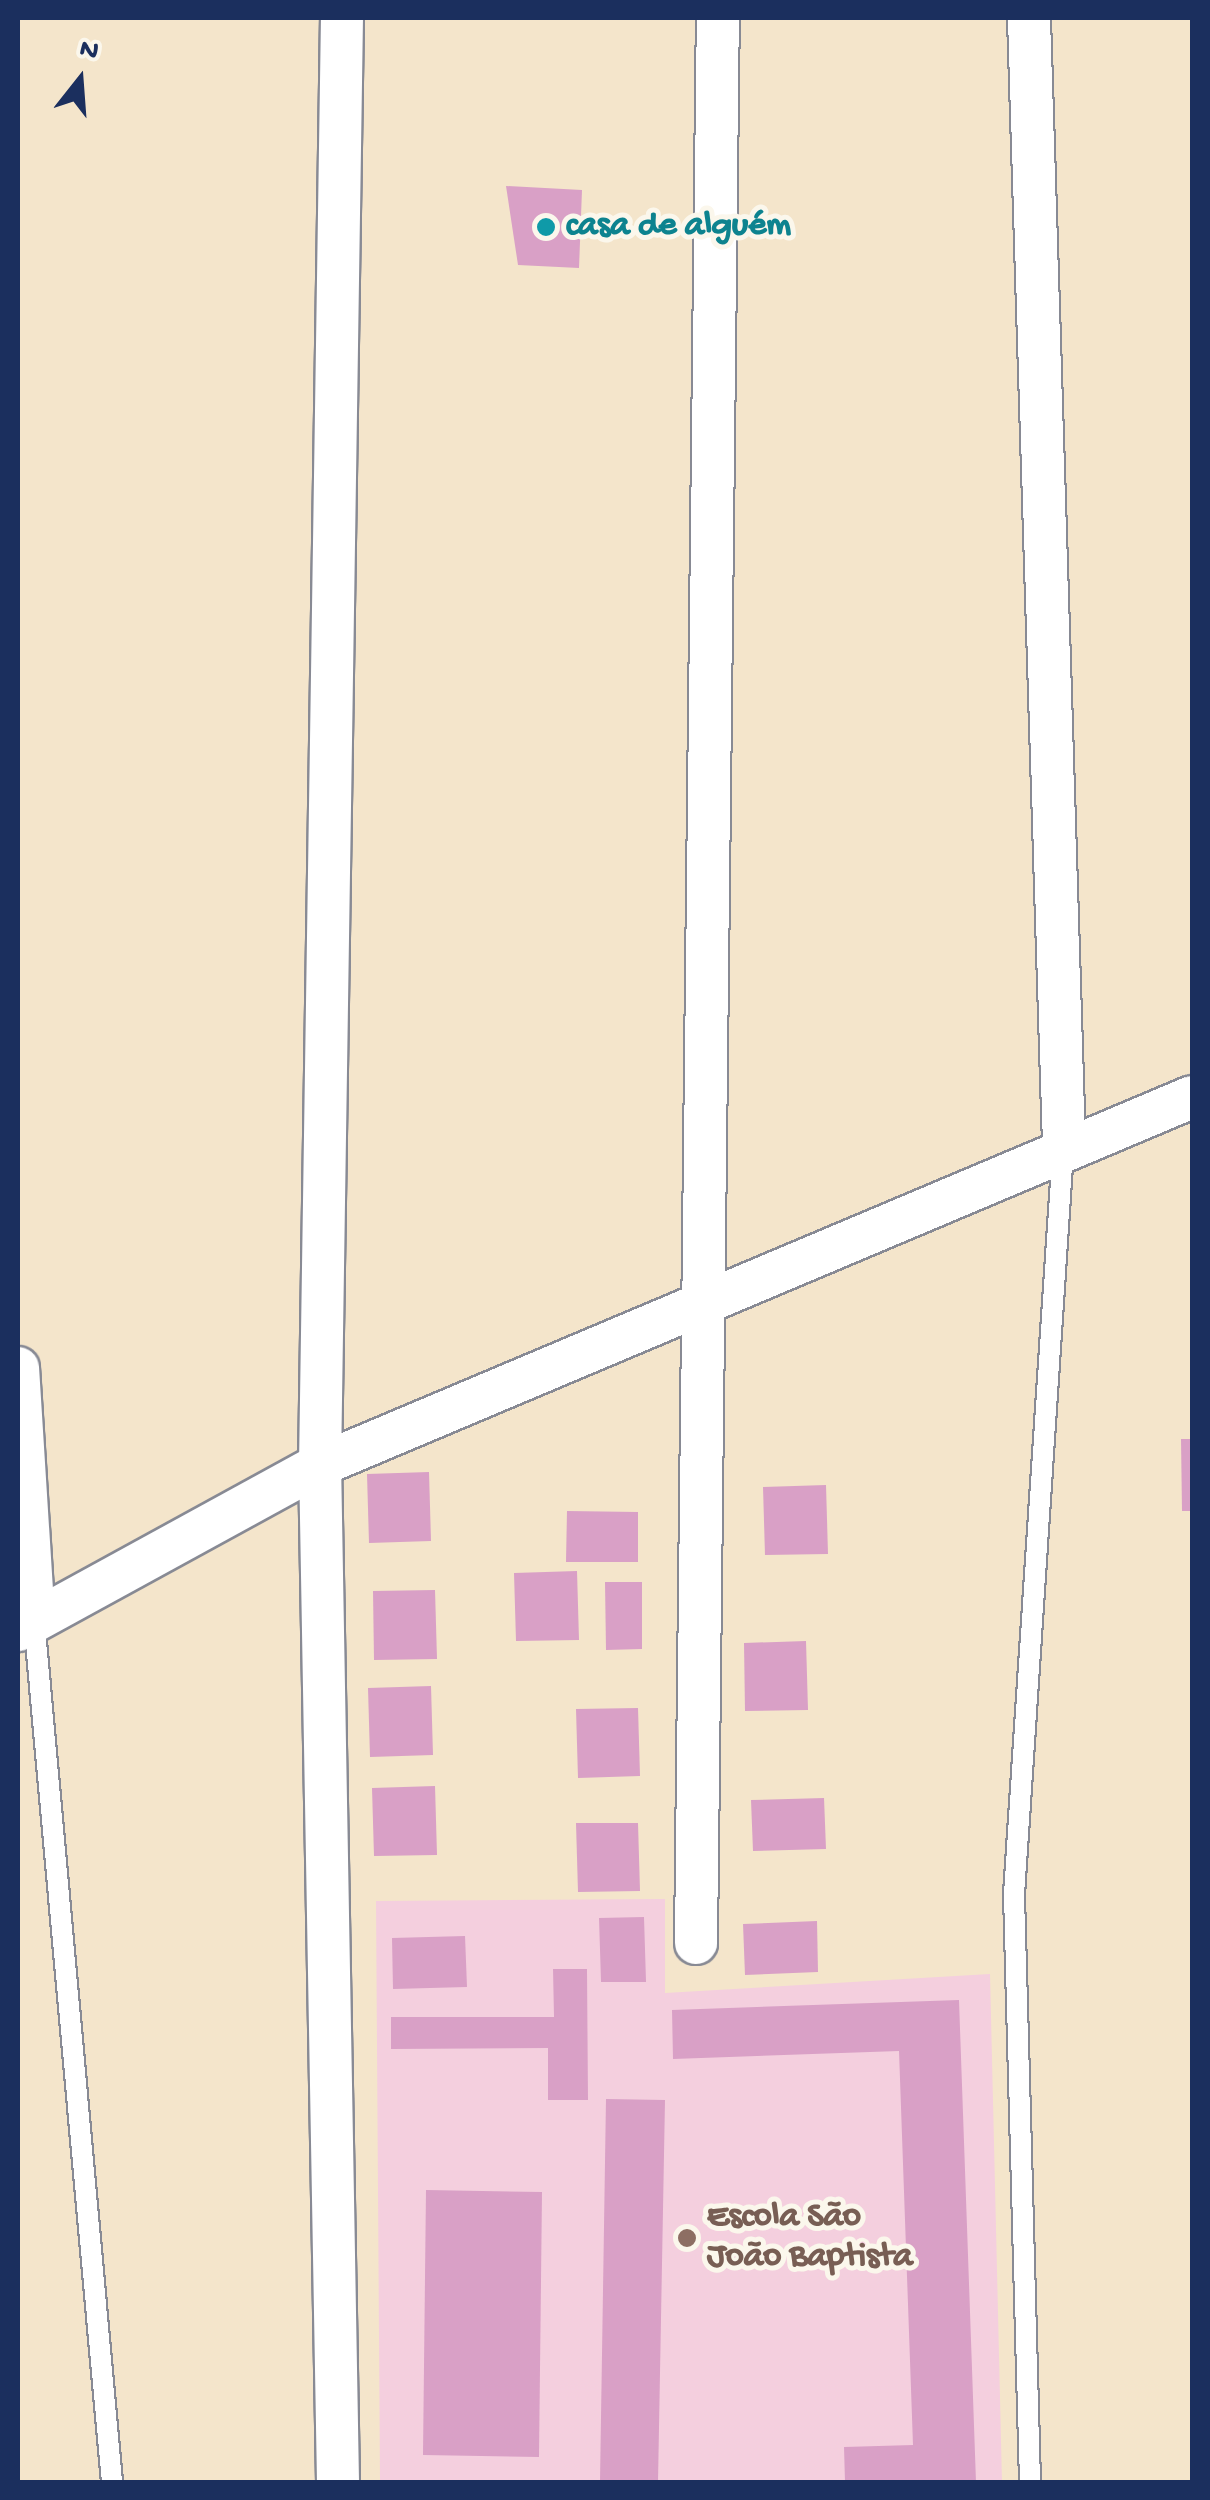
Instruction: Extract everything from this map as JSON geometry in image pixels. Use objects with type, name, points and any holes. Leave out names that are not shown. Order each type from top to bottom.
[{"type":"street","points":[[338,2482],[320,1465],[342,18]]},
{"type":"street","points":[[696,1943],[698,1302],[718,18]]},
{"type":"street","points":[[1029,18],[1064,1145]]},
{"type":"street","points":[[18,1368],[26,1625],[320,1465],[1064,1145],[1192,1097]]},
{"type":"lane","points":[[1030,2482],[1014,1894],[1064,1145]]},
{"type":"lane","points":[[26,1625],[112,2482]]},
{"type":"shaded area","name":"Escola São João Baptista","points":[[665,1899],[665,1993],[990,1974],[1002,2482],[380,2482],[376,1901]]},
{"type":"building","name":"casa de alguém","points":[[506,186],[582,190],[579,268],[518,265]]},
{"type":"building","points":[[1181,1439],[1192,1439],[1192,1511],[1182,1511]]},
{"type":"building","points":[[429,1472],[431,1541],[369,1543],[367,1474]]},
{"type":"building","points":[[826,1485],[828,1554],[765,1555],[763,1487]]},
{"type":"building","points":[[567,1511],[638,1512],[638,1562],[566,1562]]},
{"type":"building","points":[[577,1571],[579,1640],[516,1641],[514,1573]]},
{"type":"building","points":[[605,1582],[642,1582],[642,1649],[606,1650]]},
{"type":"building","points":[[435,1590],[437,1659],[374,1660],[373,1591]]},
{"type":"building","points":[[806,1641],[808,1710],[745,1711],[744,1643]]},
{"type":"building","points":[[431,1686],[433,1755],[370,1757],[368,1688]]},
{"type":"building","points":[[638,1708],[640,1776],[578,1778],[576,1709]]},
{"type":"building","points":[[435,1786],[437,1855],[374,1856],[372,1788]]},
{"type":"building","points":[[824,1798],[826,1849],[753,1851],[751,1800]]},
{"type":"building","points":[[576,1823],[638,1823],[640,1891],[578,1892]]},
{"type":"building","points":[[644,1917],[646,1982],[601,1982],[599,1918]]},
{"type":"building","points":[[817,1921],[818,1972],[745,1975],[743,1924]]},
{"type":"building","points":[[465,1936],[467,1987],[393,1989],[392,1938]]},
{"type":"building","points":[[553,1969],[587,1969],[588,2100],[548,2100],[548,2048],[391,2049],[391,2017],[554,2017]]},
{"type":"building","points":[[959,2000],[976,2482],[845,2482],[844,2447],[913,2445],[899,2051],[673,2059],[672,2010]]},
{"type":"building","points":[[606,2099],[665,2100],[658,2482],[600,2482]]},
{"type":"building","points":[[426,2190],[542,2192],[539,2457],[423,2455]]},
{"type":"place","name":"casa de alguém","points":[[546,227]]},
{"type":"place","name":"Escola São João Baptista","points":[[687,2238]]}]
